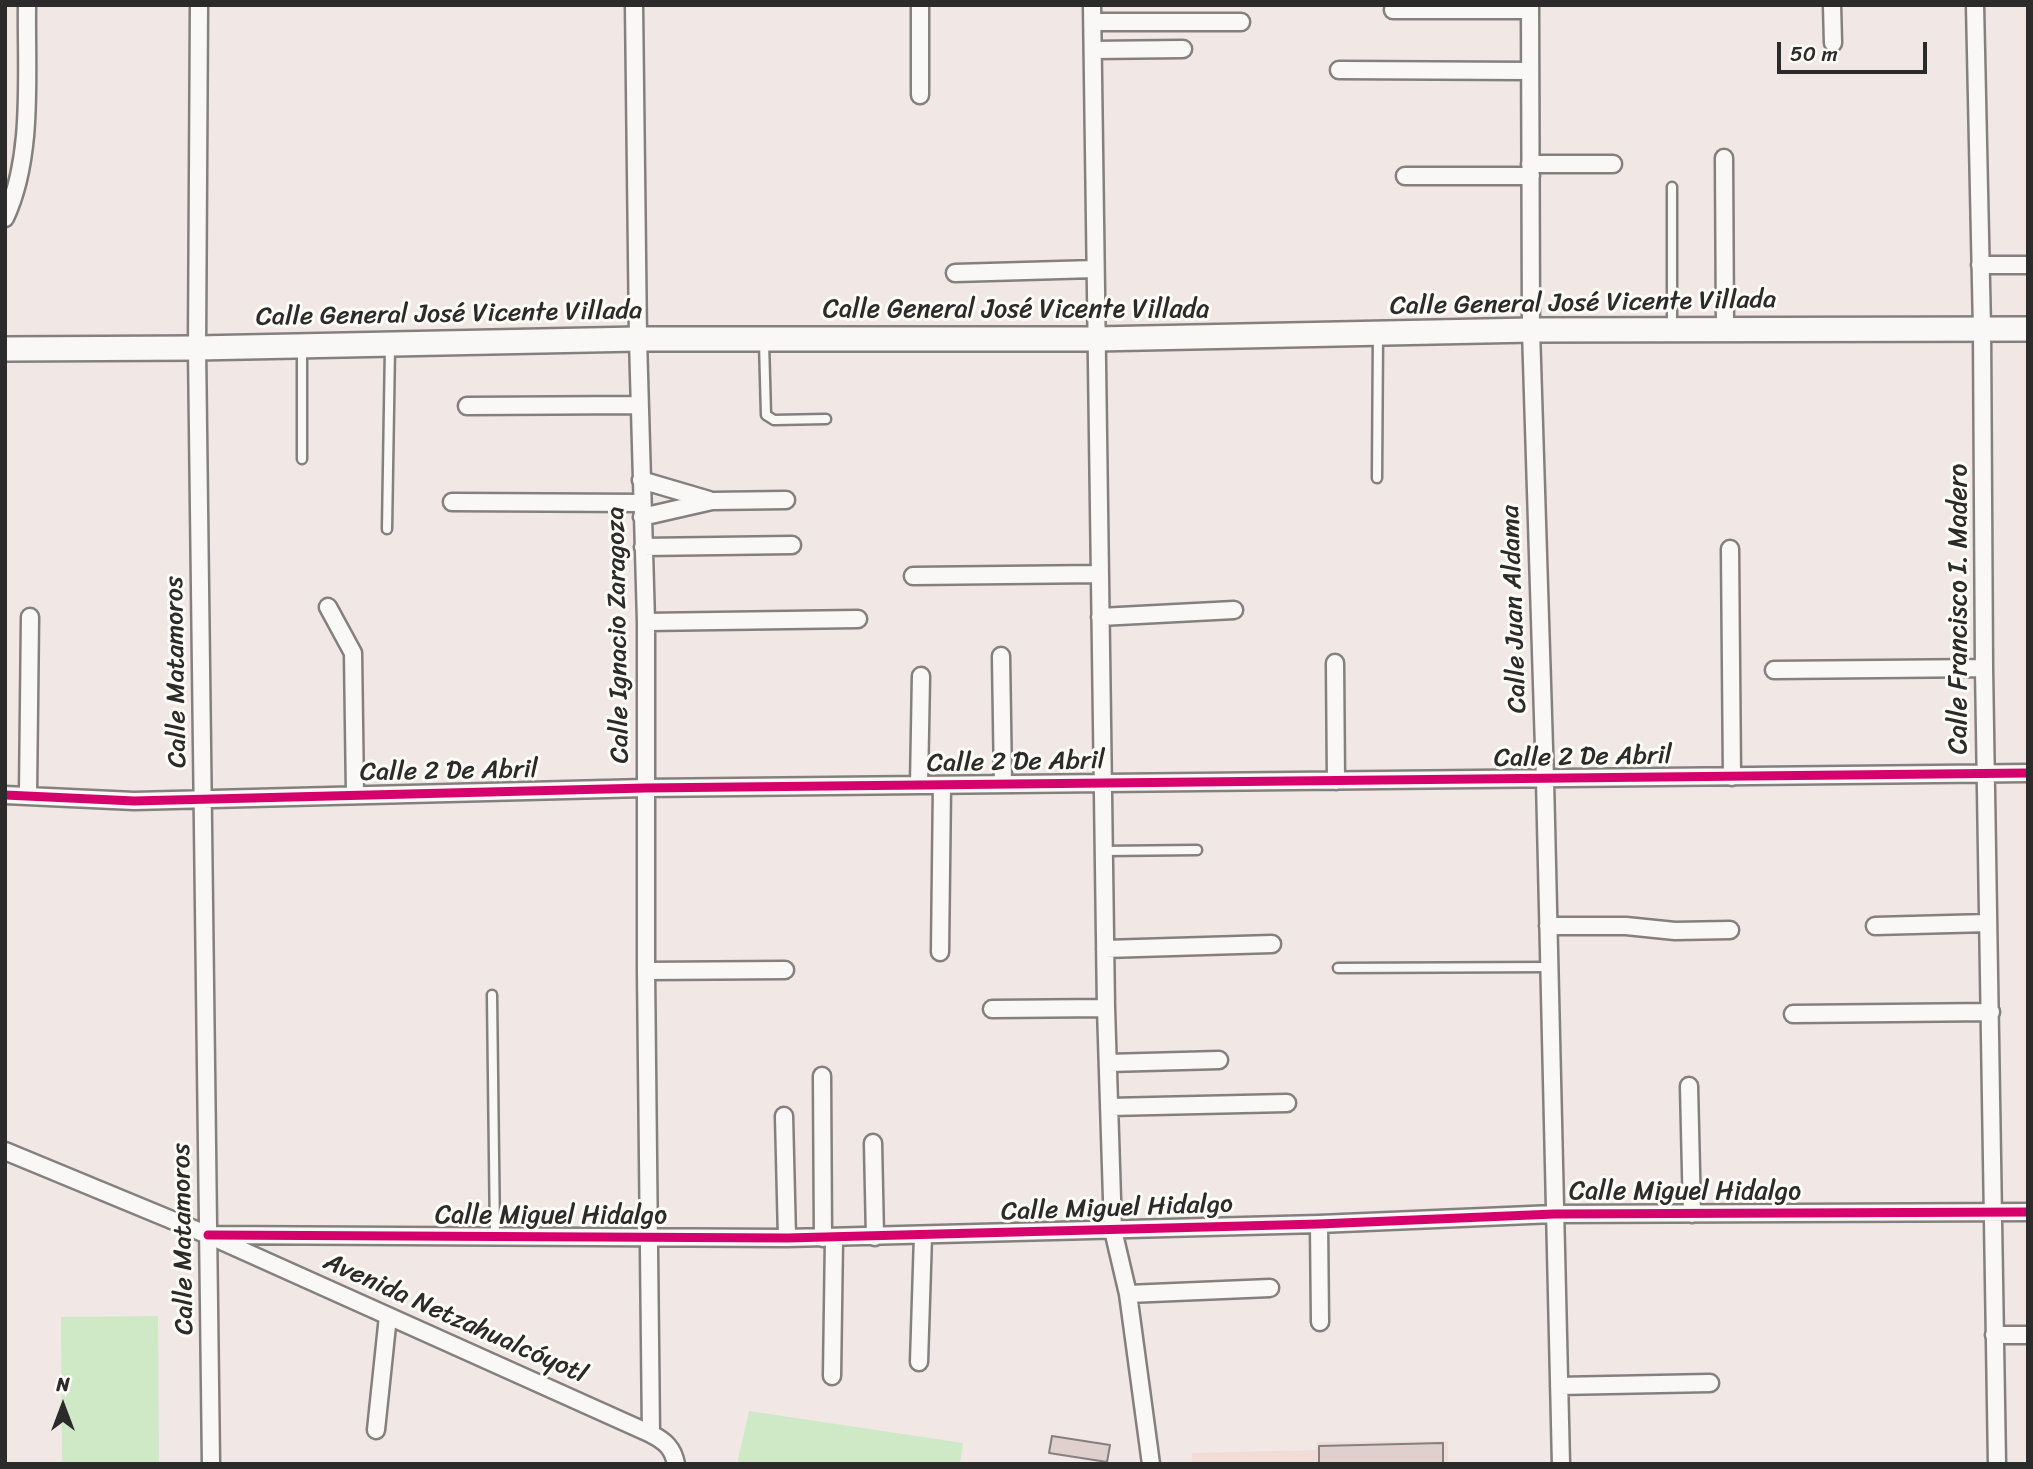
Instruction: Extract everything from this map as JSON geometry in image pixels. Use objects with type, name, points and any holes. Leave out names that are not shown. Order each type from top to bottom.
[{"type":"main road","name":"Calle General José Vicente Villada","points":[[5,349],[638,339],[1096,339],[1531,330],[2028,329]]},
{"type":"street","points":[[5,218],[13,202],[23,166],[27,5]]},
{"type":"street","name":"Calle Matamoros","points":[[199,5],[197,348],[211,1464]]},
{"type":"street","name":"Calle Ignacio Zaragoza","points":[[634,5],[639,405],[646,622],[646,971],[651,1434]]},
{"type":"street","points":[[920,5],[920,95]]},
{"type":"street","points":[[1093,5],[1105,949],[1113,1230],[1128,1294],[1151,1464]]},
{"type":"street","points":[[1832,5],[1833,43]]},
{"type":"street","name":"Calle Francisco I. Madero","points":[[1975,5],[1982,329],[1985,774],[1997,1464]]},
{"type":"street","points":[[1393,10],[1530,8]]},
{"type":"street","name":"Calle Juan Aldama","points":[[1530,8],[1531,330],[1561,1464]]},
{"type":"street","points":[[1093,22],[1241,22]]},
{"type":"street","points":[[1093,50],[1184,49]]},
{"type":"street","points":[[1339,70],[1530,71]]},
{"type":"street","points":[[1724,158],[1725,330]]},
{"type":"street","points":[[1405,176],[1613,164]]},
{"type":"street","points":[[1980,265],[2028,265]]},
{"type":"street","points":[[955,273],[1095,268]]},
{"type":"street","points":[[467,406],[639,405]]},
{"type":"street","points":[[641,480],[712,501]]},
{"type":"street","points":[[452,502],[642,510],[712,501],[786,500]]},
{"type":"street","points":[[643,547],[792,545]]},
{"type":"street","points":[[1730,549],[1732,777]]},
{"type":"street","points":[[913,576],[1099,574]]},
{"type":"street","points":[[328,607],[353,653],[355,795]]},
{"type":"street","points":[[1100,617],[1234,610]]},
{"type":"street","points":[[28,794],[30,617]]},
{"type":"street","points":[[646,622],[858,619]]},
{"type":"street","points":[[1001,656],[1003,784]]},
{"type":"street","points":[[1335,663],[1336,781]]},
{"type":"street","points":[[1773,670],[1984,668]]},
{"type":"street","points":[[919,785],[920,676]]},
{"type":"street","name":"Calle 2 De Abril","points":[[5,795],[134,801],[645,788],[2028,774]]},
{"type":"street","points":[[940,952],[942,785]]},
{"type":"street","points":[[1875,926],[1989,923]]},
{"type":"street","points":[[1548,926],[1730,930]]},
{"type":"street","points":[[1105,949],[1272,944]]},
{"type":"street","points":[[646,971],[785,971]]},
{"type":"street","points":[[992,1009],[1106,1008]]},
{"type":"street","points":[[1793,1014],[1991,1012]]},
{"type":"street","points":[[1108,1063],[1219,1060]]},
{"type":"street","points":[[822,1076],[832,1376]]},
{"type":"street","points":[[1689,1086],[1692,1214]]},
{"type":"street","points":[[1109,1107],[1287,1103]]},
{"type":"street","points":[[784,1116],[787,1238]]},
{"type":"street","points":[[873,1143],[875,1237]]},
{"type":"street","name":"Avenida Netzahualcóyotl","points":[[5,1151],[208,1235],[651,1434]]},
{"type":"street","name":"Calle Miguel Hidalgo","points":[[208,1235],[828,1238],[1319,1224],[1554,1214],[2028,1212]]},
{"type":"street","points":[[1319,1224],[1320,1322]]},
{"type":"street","points":[[919,1362],[923,1236]]},
{"type":"street","points":[[1128,1294],[1270,1288]]},
{"type":"street","points":[[376,1430],[388,1316]]},
{"type":"street","points":[[1993,1335],[2028,1335]]},
{"type":"street","points":[[1559,1385],[1710,1383]]},
{"type":"street","points":[[651,1434],[663,1440],[669,1447],[676,1464]]},
{"type":"lane","points":[[1672,187],[1672,330]]},
{"type":"lane","points":[[1377,478],[1378,333]]},
{"type":"lane","points":[[764,339],[766,415],[774,420],[826,419]]},
{"type":"lane","points":[[387,530],[390,345]]},
{"type":"lane","points":[[302,346],[302,459]]},
{"type":"lane","points":[[1104,851],[1197,850]]},
{"type":"lane","points":[[1338,968],[1549,967]]},
{"type":"lane","points":[[492,995],[495,1237]]},
{"type":"shaded area","points":[[1448,1441],[1448,1464],[1192,1464],[1192,1453],[1316,1450],[1317,1442]]},
{"type":"green space","points":[[158,1316],[159,1464],[62,1464],[61,1317]]},
{"type":"green space","points":[[749,1411],[963,1443],[960,1464],[737,1464]]},
{"type":"building","points":[[1052,1436],[1110,1445],[1107,1462],[1049,1453]]},
{"type":"building","points":[[1443,1443],[1443,1464],[1319,1464],[1319,1446]]},
{"type":"cycle path","points":[[5,795],[134,801],[645,788],[2028,773]]},
{"type":"cycle path","points":[[208,1235],[787,1238],[1319,1224],[1554,1214],[2028,1212]]}]
